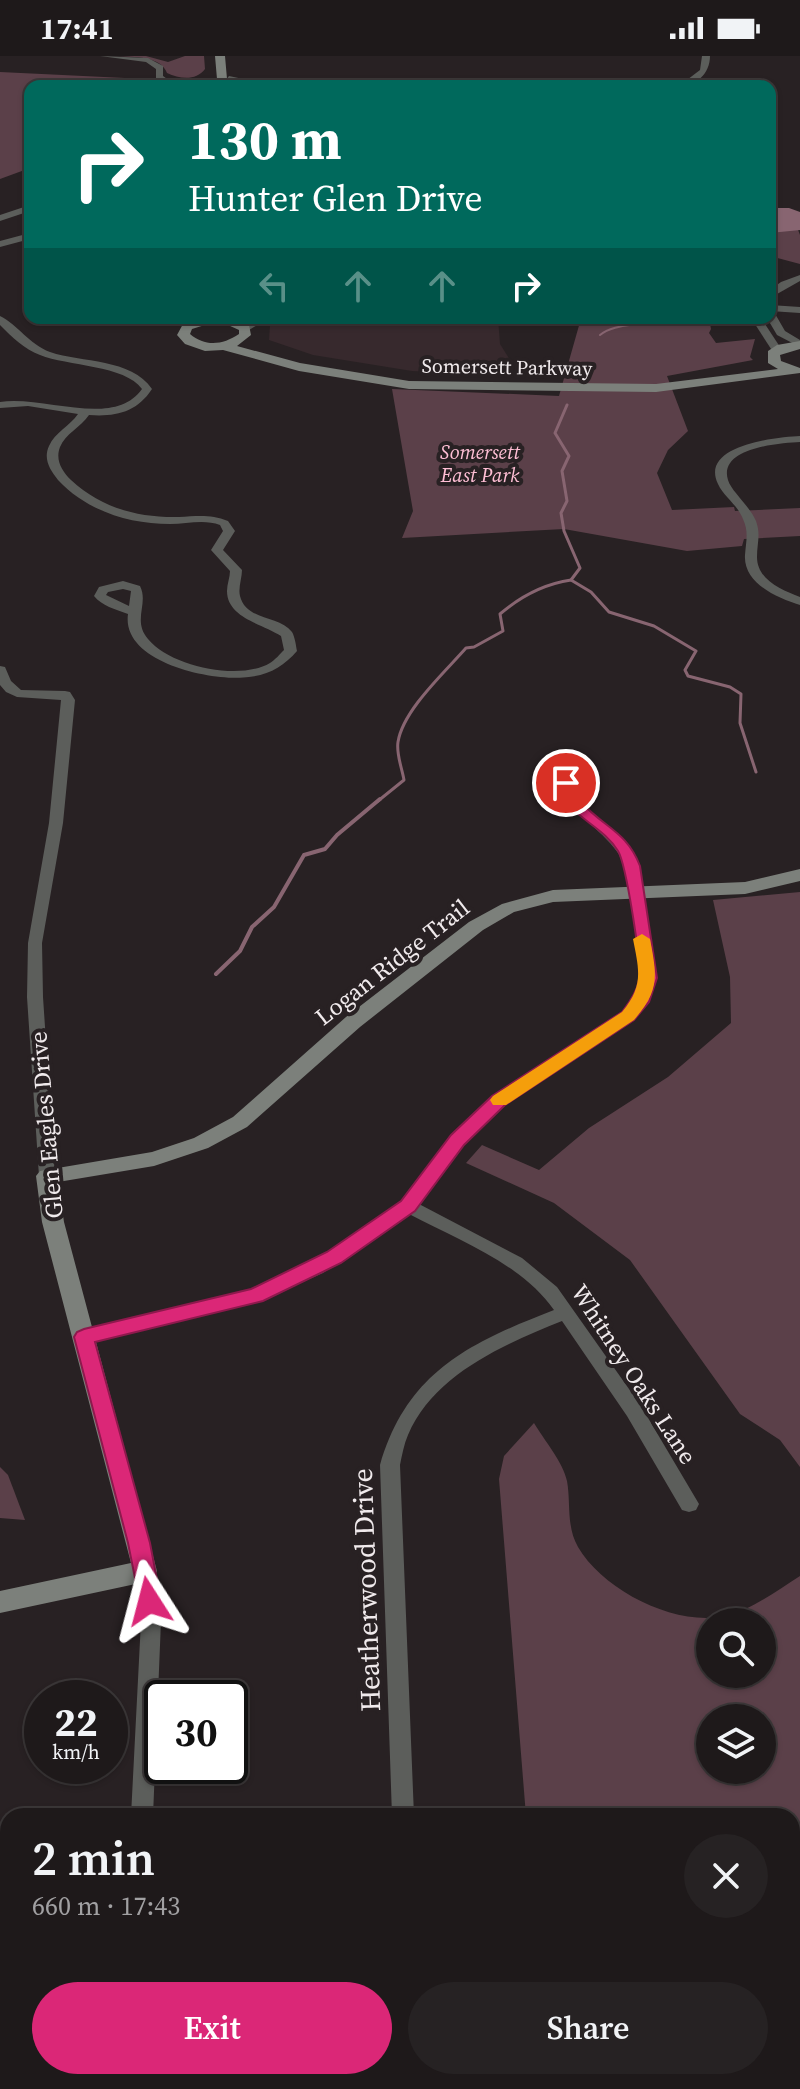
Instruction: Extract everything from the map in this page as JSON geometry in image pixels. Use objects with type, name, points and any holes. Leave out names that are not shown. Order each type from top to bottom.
[{"type":"main road","points":[[218,56],[221,80]]},
{"type":"main road","points":[[222,80],[229,56]]},
{"type":"main road","points":[[175,324],[183,331],[192,324]]},
{"type":"main road","name":"Somersett Parkway","points":[[235,324],[260,346],[321,363],[429,378],[650,381],[754,367],[800,345]]},
{"type":"main road","name":"Somersett Parkway","points":[[183,331],[185,340],[192,344],[222,346],[343,376],[421,386],[656,388],[797,372]]},
{"type":"main road","points":[[222,346],[237,342],[245,332]]},
{"type":"main road","points":[[775,355],[780,366],[797,372]]},
{"type":"main road","name":"Logan Ridge Trail","points":[[47,1176],[154,1159],[201,1143],[240,1122],[353,1022],[476,926],[508,908],[553,896],[745,888],[800,875]]},
{"type":"main road","name":"Glen Eagles Drive","points":[[47,1176],[53,1222],[145,1571]]},
{"type":"main road","points":[[0,1602],[145,1571]]},
{"type":"street","points":[[104,56],[152,62],[159,66],[159,77],[164,80]]},
{"type":"street","points":[[691,80],[705,69],[706,56]]},
{"type":"street","points":[[0,218],[24,210]]},
{"type":"street","points":[[1,243],[24,240]]},
{"type":"street","points":[[776,290],[800,278]]},
{"type":"street","points":[[776,308],[800,310]]},
{"type":"street","points":[[0,319],[24,342],[46,354],[130,373],[146,384],[145,394],[133,404],[106,412],[84,414],[36,404],[0,405]]},
{"type":"street","points":[[245,332],[256,324]]},
{"type":"street","points":[[759,324],[775,355]]},
{"type":"street","points":[[776,324],[781,333],[800,345]]},
{"type":"street","points":[[84,414],[54,447],[53,463],[61,476],[90,502],[117,514],[161,520],[211,518],[224,523],[228,534],[218,544],[217,550],[236,570],[234,591],[237,603],[252,616],[287,634],[291,651],[282,662],[260,672],[232,674],[198,671],[170,661],[143,642],[134,630],[133,612]]},
{"type":"street","points":[[800,439],[757,444],[727,460],[721,474],[723,483],[745,511],[755,536],[751,556],[755,571],[769,586],[800,601]]},
{"type":"street","name":"Glen Eagles Drive","points":[[0,670],[3,683],[10,690],[40,695],[65,711],[56,823],[35,943],[35,997],[47,1176]]},
{"type":"street","points":[[84,1337],[256,1295],[317,1268],[352,1247],[408,1206],[458,1140],[498,1101],[628,1016],[641,1002],[649,978],[632,866],[626,851],[615,837],[578,808],[566,783]]},
{"type":"street","name":"Whitney Oaks Lane","points":[[408,1206],[516,1263],[551,1292],[634,1411],[689,1504]]},
{"type":"street","name":"Heatherwood Drive","points":[[403,1808],[390,1465],[394,1443],[415,1403],[433,1385],[497,1341],[567,1312]]},
{"type":"street","name":"Glen Eagles Drive","points":[[142,1808],[151,1621],[145,1571]]},
{"type":"shaded area","points":[[776,208],[800,212],[800,230],[776,232]]},
{"type":"shaded area","points":[[498,324],[500,344],[510,360],[513,376],[412,371],[313,355],[269,340],[270,325]]},
{"type":"green space","points":[[116,56],[146,56],[168,62],[185,56],[204,56],[205,69],[197,76],[182,78],[167,73],[153,60]]},
{"type":"green space","points":[[0,72],[133,80],[24,80],[24,170],[0,179]]},
{"type":"green space","points":[[776,209],[790,209],[800,235],[800,264],[776,258]]},
{"type":"green space","name":"Somersett East Park","points":[[579,324],[710,324],[709,333],[716,343],[755,339],[750,357],[753,360],[667,376],[688,431],[668,450],[657,473],[672,510],[800,508],[800,536],[744,539],[742,546],[687,551],[564,529],[402,538],[413,511],[392,389],[559,396]]},
{"type":"green space","points":[[800,892],[800,1467],[780,1440],[740,1414],[630,1260],[554,1203],[466,1163],[482,1145],[539,1170],[589,1128],[668,1077],[731,1023],[730,977],[713,900]]},
{"type":"green space","points":[[534,1423],[565,1474],[574,1539],[589,1563],[622,1591],[642,1602],[696,1617],[696,1688],[776,1688],[776,1608],[746,1608],[800,1576],[800,1808],[525,1808],[499,1479],[504,1456]]},
{"type":"green space","points":[[0,1467],[8,1475],[25,1520],[0,1518]]},
{"type":"waterway","points":[[600,335],[613,328],[634,324]]},
{"type":"waterway","points":[[567,405],[555,433],[569,456],[562,471],[567,501],[561,513],[564,531],[580,568],[571,580]]},
{"type":"waterway","points":[[378,801],[404,780],[398,751],[401,730],[416,705],[437,680],[466,648],[474,647],[503,631],[500,614],[508,608],[542,588],[571,580]]},
{"type":"waterway","points":[[571,580],[591,592],[609,612],[654,626],[696,651],[685,670],[688,676],[730,687],[741,694],[740,723],[756,772]]},
{"type":"waterway","points":[[216,974],[240,951],[252,927],[274,907],[304,855],[325,849],[380,799]]},
{"type":"slow traffic","points":[[499,1100],[628,1016],[641,1002],[649,978],[642,939]]},
{"type":"route","points":[[149,1601],[139,1543],[84,1337],[256,1295],[334,1258],[408,1206],[458,1140],[498,1101],[628,1016],[641,1002],[649,978],[632,866],[626,851],[615,837],[578,808],[566,783]]}]
